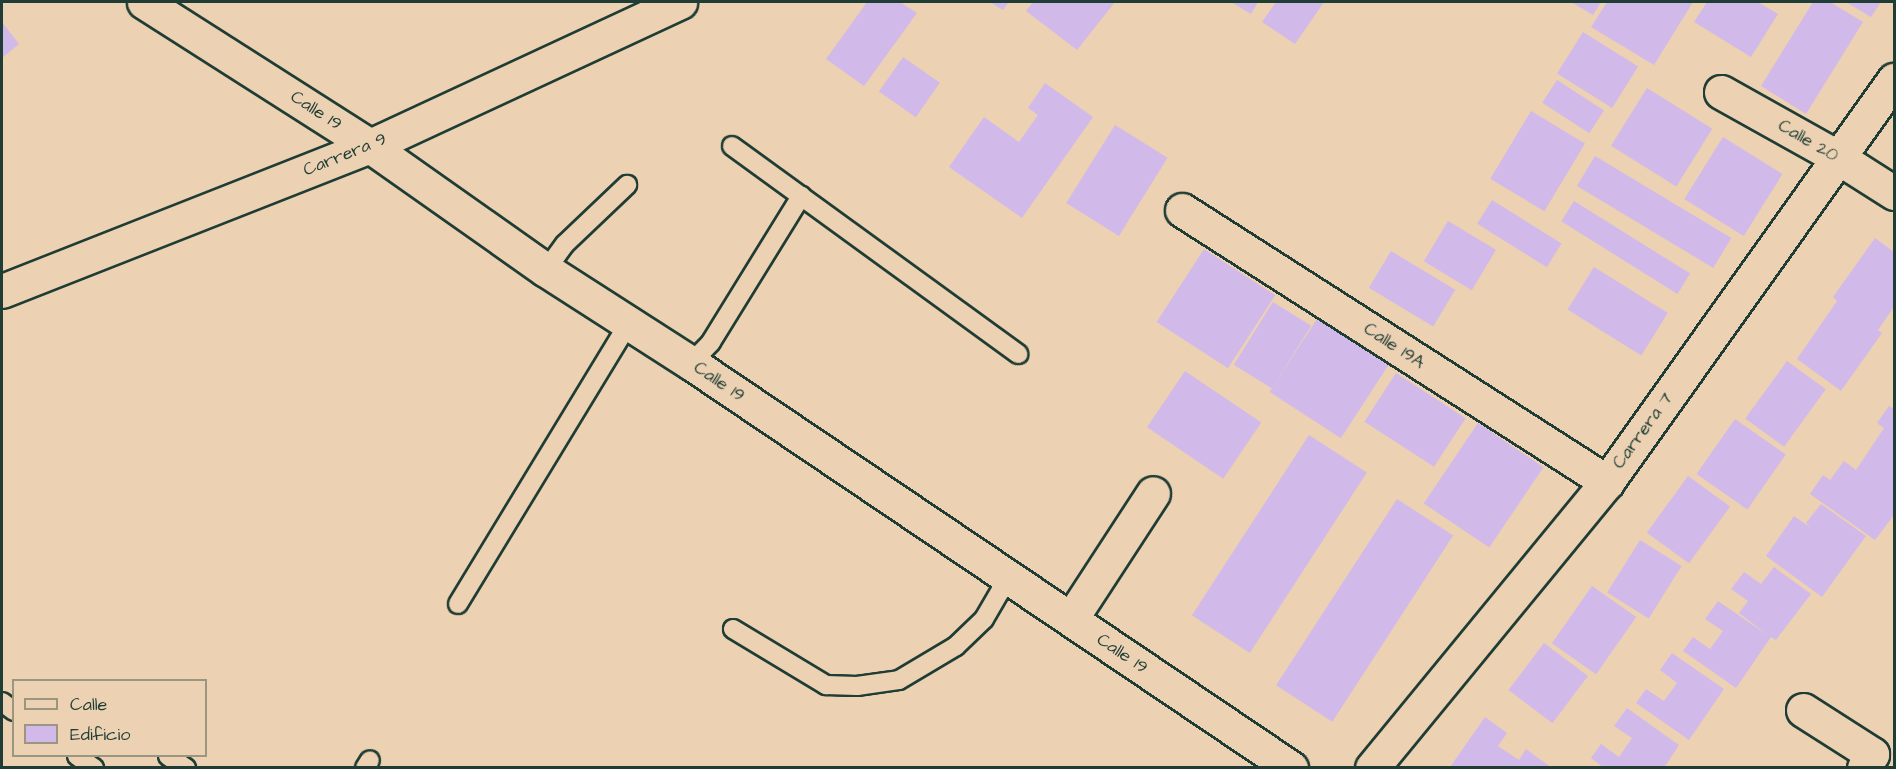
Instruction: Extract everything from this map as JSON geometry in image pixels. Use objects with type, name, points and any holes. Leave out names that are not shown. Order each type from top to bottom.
[{"type":"street","name":"Calle 19","points":[[144,2],[370,146],[546,270],[691,363],[1291,768]]},
{"type":"street","name":"Carrera 9","points":[[2,291],[370,146],[681,2]]},
{"type":"street","name":"Carrera 7","points":[[1372,768],[1606,482],[1894,80]]},
{"type":"street","name":"Calle 20","points":[[1721,92],[1839,158],[1894,193]]},
{"type":"street","name":"Calle 19A","points":[[1182,210],[1606,482]]},
{"type":"street","points":[[1071,619],[1153,493]]},
{"type":"street","points":[[1803,710],[1872,754],[1864,768]]},
{"type":"lane","points":[[732,146],[1018,354]]},
{"type":"lane","points":[[546,270],[565,244],[627,185]]},
{"type":"lane","points":[[691,363],[711,342],[801,196]]},
{"type":"lane","points":[[458,604],[628,324]]},
{"type":"lane","points":[[733,629],[826,685],[857,686],[899,680],[956,646],[984,619],[1009,576]]},
{"type":"lane","points":[[78,757],[94,768]]},
{"type":"lane","points":[[170,757],[186,768]]},
{"type":"building","points":[[867,2],[900,2],[917,13],[864,86],[826,59]]},
{"type":"building","points":[[990,2],[1009,2],[1003,10]]},
{"type":"building","points":[[1033,2],[1115,2],[1077,50],[1026,11]]},
{"type":"building","points":[[1231,2],[1258,2],[1251,14]]},
{"type":"building","points":[[1276,2],[1324,2],[1295,44],[1262,22]]},
{"type":"building","points":[[1571,2],[1601,2],[1593,15]]},
{"type":"building","points":[[1607,2],[1693,2],[1654,65],[1591,27]]},
{"type":"building","points":[[1707,2],[1758,2],[1778,14],[1751,57],[1694,22]]},
{"type":"building","points":[[1813,2],[1830,2],[1863,22],[1806,114],[1761,86]]},
{"type":"building","points":[[1846,2],[1881,2],[1871,17]]},
{"type":"building","points":[[2,22],[19,44],[2,58]]},
{"type":"building","points":[[1583,32],[1638,66],[1612,108],[1557,74]]},
{"type":"building","points":[[903,57],[940,83],[916,117],[879,91]]},
{"type":"building","points":[[1557,80],[1604,110],[1589,133],[1542,103]]},
{"type":"building","points":[[1045,83],[1093,117],[1022,218],[949,167],[984,117],[1019,142],[1038,115],[1028,108]]},
{"type":"building","points":[[1647,88],[1712,129],[1676,186],[1611,146]]},
{"type":"building","points":[[1531,111],[1585,143],[1544,211],[1490,179]]},
{"type":"building","points":[[1115,125],[1168,158],[1119,236],[1066,203]]},
{"type":"building","points":[[1723,137],[1782,174],[1744,236],[1684,199]]},
{"type":"building","points":[[1595,156],[1731,238],[1713,268],[1577,186]]},
{"type":"building","points":[[1492,200],[1562,243],[1547,267],[1477,224]]},
{"type":"building","points":[[1574,201],[1690,274],[1677,294],[1561,221]]},
{"type":"building","points":[[1448,221],[1496,250],[1472,290],[1424,261]]},
{"type":"building","points":[[1875,238],[1894,252],[1894,307],[1878,330],[1882,333],[1841,391],[1797,359],[1837,301],[1833,297]]},
{"type":"building","points":[[1204,249],[1275,295],[1228,368],[1157,322]]},
{"type":"building","points":[[1391,251],[1455,290],[1433,326],[1369,288]]},
{"type":"building","points":[[1594,267],[1668,313],[1641,356],[1568,309]]},
{"type":"building","points":[[1273,302],[1311,326],[1272,389],[1234,365]]},
{"type":"building","points":[[1317,319],[1388,365],[1341,438],[1270,392]]},
{"type":"building","points":[[1787,361],[1826,389],[1784,447],[1745,418]]},
{"type":"building","points":[[1185,371],[1261,422],[1223,479],[1147,427]]},
{"type":"building","points":[[1396,373],[1466,418],[1434,467],[1364,422]]},
{"type":"building","points":[[1889,406],[1894,409],[1894,515],[1875,540],[1810,494],[1823,475],[1830,480],[1844,461],[1856,470],[1884,428],[1877,423]]},
{"type":"building","points":[[1735,419],[1786,455],[1747,509],[1697,474]]},
{"type":"building","points":[[1478,423],[1543,467],[1489,548],[1424,503]]},
{"type":"building","points":[[1309,435],[1367,473],[1250,653],[1192,615]]},
{"type":"building","points":[[1688,476],[1730,507],[1689,563],[1647,533]]},
{"type":"building","points":[[1397,499],[1453,535],[1332,722],[1276,685]]},
{"type":"building","points":[[1821,504],[1866,536],[1822,597],[1766,556],[1794,516],[1811,528],[1806,523]]},
{"type":"building","points":[[1640,540],[1682,566],[1649,619],[1607,593]]},
{"type":"building","points":[[1774,567],[1811,594],[1776,640],[1771,637],[1736,688],[1683,651],[1693,637],[1710,649],[1723,631],[1705,619],[1718,601],[1769,636],[1739,613],[1748,601],[1731,589],[1744,572],[1761,584]]},
{"type":"building","points":[[1592,586],[1636,617],[1596,674],[1552,643]]},
{"type":"building","points":[[1544,643],[1588,676],[1552,723],[1508,690]]},
{"type":"building","points":[[1672,653],[1724,689],[1689,740],[1636,703],[1646,689],[1664,701],[1677,683],[1660,670]]},
{"type":"building","points":[[1627,708],[1679,745],[1664,768],[1604,768],[1591,758],[1601,744],[1619,757],[1632,738],[1614,726]]},
{"type":"building","points":[[1485,717],[1507,733],[1498,746],[1519,760],[1526,749],[1552,768],[1450,767]]}]
